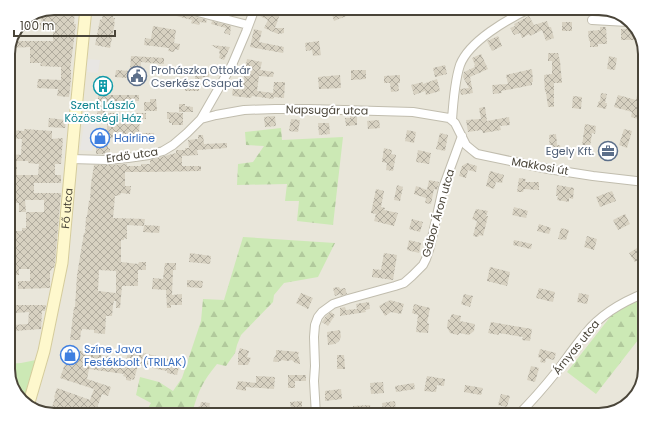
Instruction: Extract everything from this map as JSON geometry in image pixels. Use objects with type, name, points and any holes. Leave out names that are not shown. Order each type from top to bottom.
[{"type":"main road","name":"Fő utca","points":[[30,399],[44,351],[62,263],[85,15]]},
{"type":"street","points":[[209,15],[248,25]]},
{"type":"street","name":"Erdő utca","points":[[71,159],[112,159],[149,155],[163,151],[173,145],[201,119],[232,65],[252,15]]},
{"type":"street","points":[[452,120],[457,75],[464,57],[478,41],[502,24],[518,15]]},
{"type":"street","points":[[592,20],[620,22]]},
{"type":"street","name":"Napsugár utca","points":[[201,119],[244,110],[309,108],[413,112],[445,117],[452,120]]},
{"type":"street","name":"Makkosi út","points":[[452,120],[466,144],[477,154],[548,169],[638,181]]},
{"type":"street","name":"Gábor Áron utca","points":[[316,408],[314,381],[316,366],[314,337],[315,325],[318,317],[333,304],[404,283],[423,265],[430,247],[443,188],[462,136]]},
{"type":"street","name":"Árnyas utca","points":[[525,408],[557,372],[593,325],[602,317],[638,295]]},
{"type":"shaded area","points":[[604,15],[621,22],[628,28],[634,37],[638,54],[638,374],[631,391],[618,403],[604,408],[54,408],[42,406],[32,401],[20,388],[16,379],[15,371],[15,52],[18,39],[22,32],[32,22],[47,16]]},
{"type":"shaded area","points":[[85,59],[100,60],[98,73],[87,72],[88,69],[84,69]]},
{"type":"shaded area","points":[[85,118],[97,119],[92,151],[80,150]]},
{"type":"green space","points":[[281,128],[282,140],[343,137],[333,225],[297,221],[299,201],[285,201],[287,184],[237,185],[238,164],[253,162],[264,146],[246,145],[245,132]]},
{"type":"green space","points":[[243,237],[335,243],[318,277],[284,283],[274,295],[273,302],[241,335],[235,353],[226,366],[217,364],[208,376],[198,394],[194,408],[148,408],[151,403],[136,395],[140,377],[159,382],[173,391],[182,378],[201,321],[203,299],[224,300]]},
{"type":"green space","points":[[638,300],[638,340],[596,394],[567,372],[614,312]]},
{"type":"green space","points":[[36,360],[26,395],[23,393],[16,379],[15,363]]},
{"type":"building","points":[[75,15],[74,24],[76,24],[70,70],[71,79],[69,97],[57,96],[58,89],[37,88],[38,79],[61,80],[61,67],[40,66],[41,63],[30,63],[30,47],[16,48],[18,41],[53,41],[53,30],[38,29],[38,23],[41,23],[41,18],[47,16]]},
{"type":"building","points":[[103,15],[113,15],[113,18],[115,18],[110,48],[95,45],[100,20],[102,19]]},
{"type":"building","points":[[173,15],[188,15],[207,20],[206,23],[200,22],[199,25],[191,23],[192,20]]},
{"type":"building","points":[[280,15],[275,28],[284,28],[284,33],[278,34],[264,28],[268,20],[260,16]]},
{"type":"building","points":[[332,15],[349,15],[334,21]]},
{"type":"building","points":[[529,16],[534,25],[547,21],[549,27],[551,27],[554,38],[546,41],[542,30],[522,38],[520,33],[514,35],[510,28],[515,26],[514,24]]},
{"type":"building","points":[[212,21],[231,26],[230,35],[224,33],[226,28],[211,24]]},
{"type":"building","points":[[562,22],[572,22],[572,31],[562,31]]},
{"type":"building","points":[[153,26],[176,30],[174,43],[180,44],[179,50],[175,49],[174,52],[168,51],[169,48],[144,45],[145,38],[151,39]]},
{"type":"building","points":[[600,27],[606,27],[607,44],[598,44],[598,47],[590,47],[588,31],[600,30]]},
{"type":"building","points":[[254,29],[262,31],[259,42],[284,47],[283,53],[250,47]]},
{"type":"building","points":[[621,29],[629,29],[635,40],[621,40]]},
{"type":"building","points":[[498,36],[502,46],[492,51],[487,41]]},
{"type":"building","points":[[319,41],[321,55],[313,56],[312,50],[306,51],[305,43]]},
{"type":"building","points":[[211,45],[230,47],[224,60],[219,58],[220,50]]},
{"type":"building","points":[[548,53],[558,53],[560,61],[562,83],[554,83],[554,107],[548,107],[545,92],[544,75],[552,74],[552,61],[548,61]]},
{"type":"building","points":[[481,54],[488,69],[470,77],[473,93],[461,95],[460,89],[469,88],[463,77],[464,72],[475,67],[472,58]]},
{"type":"building","points":[[131,56],[164,58],[164,64],[141,62],[140,79],[115,77],[116,70],[130,71]]},
{"type":"building","points":[[609,56],[617,58],[615,70],[607,69]]},
{"type":"building","points":[[247,59],[262,62],[260,70],[274,72],[273,77],[259,76],[257,91],[273,93],[274,82],[285,82],[284,98],[274,97],[273,99],[252,96],[251,98],[233,96],[233,88],[242,90]]},
{"type":"building","points":[[445,65],[447,74],[435,77],[433,68]]},
{"type":"building","points":[[209,69],[209,78],[202,77],[201,79],[195,79],[196,70]]},
{"type":"building","points":[[532,69],[532,85],[493,94],[492,85],[508,84],[506,75]]},
{"type":"building","points":[[351,70],[366,70],[366,79],[351,80]]},
{"type":"building","points":[[340,75],[341,88],[319,89],[318,77]]},
{"type":"building","points":[[400,75],[400,83],[398,83],[399,91],[391,92],[390,83],[384,83],[384,76]]},
{"type":"building","points":[[99,76],[109,77],[108,95],[139,95],[139,101],[118,101],[118,103],[107,102],[107,113],[146,113],[146,119],[140,119],[139,133],[154,133],[155,144],[146,144],[146,140],[108,138],[108,148],[110,149],[110,154],[96,154],[96,138],[102,137],[102,129],[107,129],[107,119],[97,119]]},
{"type":"building","points":[[437,79],[440,91],[426,95],[425,91],[414,95],[411,85],[423,82],[423,84]]},
{"type":"building","points":[[185,82],[199,82],[199,91],[185,91]]},
{"type":"building","points":[[601,93],[607,94],[605,103],[607,103],[606,109],[597,107],[600,101]]},
{"type":"building","points":[[618,95],[636,100],[638,95],[638,119],[631,117],[632,112],[614,107]]},
{"type":"building","points":[[573,96],[582,97],[581,109],[572,108]]},
{"type":"building","points":[[150,99],[156,99],[157,111],[144,111],[144,102],[150,102]]},
{"type":"building","points":[[179,104],[185,104],[185,106],[193,107],[193,112],[179,112]]},
{"type":"building","points":[[485,107],[487,121],[509,117],[510,125],[500,126],[501,130],[483,133],[482,130],[468,132],[466,120],[481,119],[479,108]]},
{"type":"building","points":[[167,112],[183,113],[183,125],[172,125],[172,123],[169,123],[169,119],[167,119]]},
{"type":"building","points":[[275,116],[276,126],[265,127],[264,117]]},
{"type":"building","points":[[350,116],[357,116],[357,125],[346,126],[345,118],[350,118]]},
{"type":"building","points":[[49,118],[66,120],[65,128],[48,127]]},
{"type":"building","points":[[291,119],[300,120],[298,132],[289,131]]},
{"type":"building","points":[[379,120],[380,128],[368,129],[367,121]]},
{"type":"building","points":[[318,123],[329,123],[330,134],[319,135]]},
{"type":"building","points":[[585,124],[596,126],[595,134],[592,133],[589,154],[581,153]]},
{"type":"building","points":[[24,129],[52,131],[52,139],[63,138],[61,164],[55,164],[55,175],[61,175],[61,183],[34,183],[34,193],[61,193],[55,262],[54,268],[50,271],[50,288],[18,289],[18,281],[30,281],[30,269],[19,269],[19,275],[15,275],[15,231],[22,231],[22,228],[26,228],[26,212],[19,212],[19,203],[16,203],[15,154],[21,155],[22,139],[15,138],[15,130],[24,131]],"holes":[[[17,161],[28,161],[28,163],[39,164],[38,175],[17,175]],[[25,200],[44,200],[44,212],[26,212]]]},
{"type":"building","points":[[624,129],[632,131],[627,148],[619,145]]},
{"type":"building","points":[[407,130],[416,132],[414,143],[405,141]]},
{"type":"building","points":[[440,133],[448,135],[445,151],[436,149]]},
{"type":"building","points":[[556,134],[557,145],[560,145],[561,151],[550,152],[549,135]]},
{"type":"building","points":[[198,135],[203,135],[204,144],[227,143],[227,148],[197,150],[198,155],[182,156],[182,166],[201,166],[201,171],[125,172],[125,186],[131,186],[130,194],[121,193],[120,195],[115,196],[113,218],[145,219],[144,225],[160,226],[159,233],[143,232],[144,226],[127,225],[127,239],[124,238],[124,240],[121,240],[121,262],[138,264],[139,262],[146,262],[146,270],[138,270],[138,286],[122,286],[120,308],[116,308],[116,301],[114,301],[112,316],[106,316],[105,334],[94,333],[94,330],[82,329],[80,340],[70,340],[75,307],[77,275],[85,233],[89,200],[90,201],[94,165],[127,164],[127,166],[141,166],[141,164],[150,164],[150,160],[176,153],[176,150],[185,150],[185,148],[189,148],[188,140],[198,139]],"holes":[[[99,270],[116,271],[116,293],[98,291]]]},
{"type":"building","points":[[384,148],[392,150],[391,154],[396,155],[393,171],[386,170],[387,163],[382,162]]},
{"type":"building","points":[[605,148],[614,150],[609,161],[602,158]]},
{"type":"building","points":[[418,150],[431,153],[429,164],[416,162]]},
{"type":"building","points":[[467,163],[477,166],[476,172],[468,170],[466,178],[459,176],[462,166]]},
{"type":"building","points":[[490,171],[504,175],[502,183],[496,182],[494,189],[486,186]]},
{"type":"building","points":[[519,178],[526,179],[525,182],[539,182],[539,190],[524,189],[523,192],[517,192]]},
{"type":"building","points":[[429,180],[439,182],[437,190],[434,189],[431,204],[425,203],[426,198],[414,194],[416,186],[427,190]]},
{"type":"building","points":[[397,185],[403,187],[400,201],[394,200]]},
{"type":"building","points":[[557,185],[574,188],[573,199],[569,198],[569,202],[557,200]]},
{"type":"building","points":[[376,189],[384,191],[381,207],[385,208],[384,210],[398,213],[394,226],[374,221],[376,214],[371,213]]},
{"type":"building","points":[[612,191],[616,201],[600,207],[596,197]]},
{"type":"building","points":[[514,207],[528,211],[526,218],[512,215]]},
{"type":"building","points":[[476,209],[488,211],[483,236],[479,235],[478,237],[473,236],[477,221],[472,219]]},
{"type":"building","points":[[625,214],[630,224],[618,230],[613,220]]},
{"type":"building","points":[[412,219],[423,222],[420,232],[409,229]]},
{"type":"building","points":[[539,224],[551,228],[549,234],[537,231]]},
{"type":"building","points":[[561,228],[569,230],[566,240],[558,239]]},
{"type":"building","points":[[587,236],[597,239],[594,250],[584,247]]},
{"type":"building","points":[[409,240],[421,243],[419,253],[407,250]]},
{"type":"building","points":[[514,240],[532,244],[531,249],[513,245]]},
{"type":"building","points":[[638,247],[638,260],[635,262],[629,253]]},
{"type":"building","points":[[190,253],[211,256],[210,264],[189,262]]},
{"type":"building","points":[[384,253],[397,255],[393,280],[372,277],[373,269],[381,270]]},
{"type":"building","points":[[165,263],[176,263],[176,270],[173,270],[172,295],[182,294],[182,305],[171,305],[171,308],[167,308],[166,290],[152,289],[153,278],[163,279]]},
{"type":"building","points":[[490,267],[510,272],[507,286],[487,281]]},
{"type":"building","points":[[187,280],[203,281],[202,288],[187,287]]},
{"type":"building","points":[[339,287],[340,289],[345,288],[347,294],[335,296],[333,288]]},
{"type":"building","points":[[539,288],[555,292],[553,302],[536,298]]},
{"type":"building","points":[[301,293],[313,298],[308,309],[296,303]]},
{"type":"building","points":[[579,293],[589,295],[587,304],[577,302]]},
{"type":"building","points":[[464,294],[473,296],[470,307],[461,304]]},
{"type":"building","points":[[390,300],[404,304],[401,314],[391,312],[385,316],[379,306]]},
{"type":"building","points":[[369,302],[370,309],[365,310],[366,312],[340,316],[340,308],[345,307],[346,310],[357,309],[356,304]]},
{"type":"building","points":[[414,304],[430,308],[427,323],[429,324],[428,333],[416,332],[418,315],[412,313]]},
{"type":"building","points":[[16,305],[46,305],[45,311],[42,311],[41,329],[15,331],[15,325],[28,324],[29,312],[15,313]]},
{"type":"building","points":[[331,312],[335,315],[328,326],[322,322]]},
{"type":"building","points":[[452,314],[461,316],[460,321],[475,324],[474,331],[469,335],[450,333],[447,327],[448,320]]},
{"type":"building","points":[[491,322],[532,329],[530,341],[522,340],[523,337],[499,333],[499,335],[488,333]]},
{"type":"building","points":[[340,330],[341,337],[339,341],[335,344],[328,345],[327,332]]},
{"type":"building","points":[[240,348],[249,351],[247,357],[251,358],[248,365],[238,365],[238,354]]},
{"type":"building","points":[[67,349],[111,357],[109,365],[125,368],[128,350],[171,359],[170,361],[180,363],[177,375],[167,373],[167,371],[138,365],[134,380],[131,379],[131,381],[126,380],[126,377],[123,376],[124,374],[89,369],[87,379],[111,387],[108,396],[102,394],[97,408],[52,408],[57,388],[90,400],[94,389],[60,378]]},
{"type":"building","points":[[540,349],[556,353],[554,360],[546,358],[545,363],[540,362],[541,358],[538,357]]},
{"type":"building","points":[[276,350],[299,352],[298,355],[300,364],[295,363],[292,360],[282,360],[278,362],[273,361],[276,355]]},
{"type":"building","points":[[337,355],[344,355],[345,369],[337,369]]},
{"type":"building","points":[[531,366],[539,368],[535,382],[527,380]]},
{"type":"building","points":[[288,375],[306,375],[306,381],[295,381],[295,388],[288,388]]},
{"type":"building","points":[[256,376],[275,377],[274,389],[246,387],[246,391],[236,389],[238,381],[256,383]]},
{"type":"building","points":[[427,376],[445,379],[444,386],[437,385],[436,392],[424,391]]},
{"type":"building","points":[[383,382],[384,393],[371,394],[370,383]]},
{"type":"building","points":[[414,383],[415,389],[396,392],[395,386]]},
{"type":"building","points":[[465,385],[483,388],[481,395],[464,392]]},
{"type":"building","points":[[341,389],[342,399],[325,401],[325,391]]},
{"type":"building","points":[[501,394],[510,396],[507,407],[498,405]]},
{"type":"building","points":[[302,401],[302,408],[291,408],[290,402]]},
{"type":"building","points":[[395,401],[396,408],[383,408],[382,403]]},
{"type":"building","points":[[201,402],[210,403],[209,408],[198,408]]},
{"type":"building","points":[[370,405],[370,408],[353,408],[353,406]]},
{"type":"place","name":"Prohászka Ottokár Cserkész Csapat","points":[[137,76]]},
{"type":"place","name":"Szent László Közösségi Ház","points":[[103,86]]},
{"type":"place","name":"Hairline","points":[[100,138]]},
{"type":"place","name":"Egely Kft.","points":[[608,151]]},
{"type":"place","name":"Színe Java Festékbolt (TRILAK)","points":[[70,355]]}]
